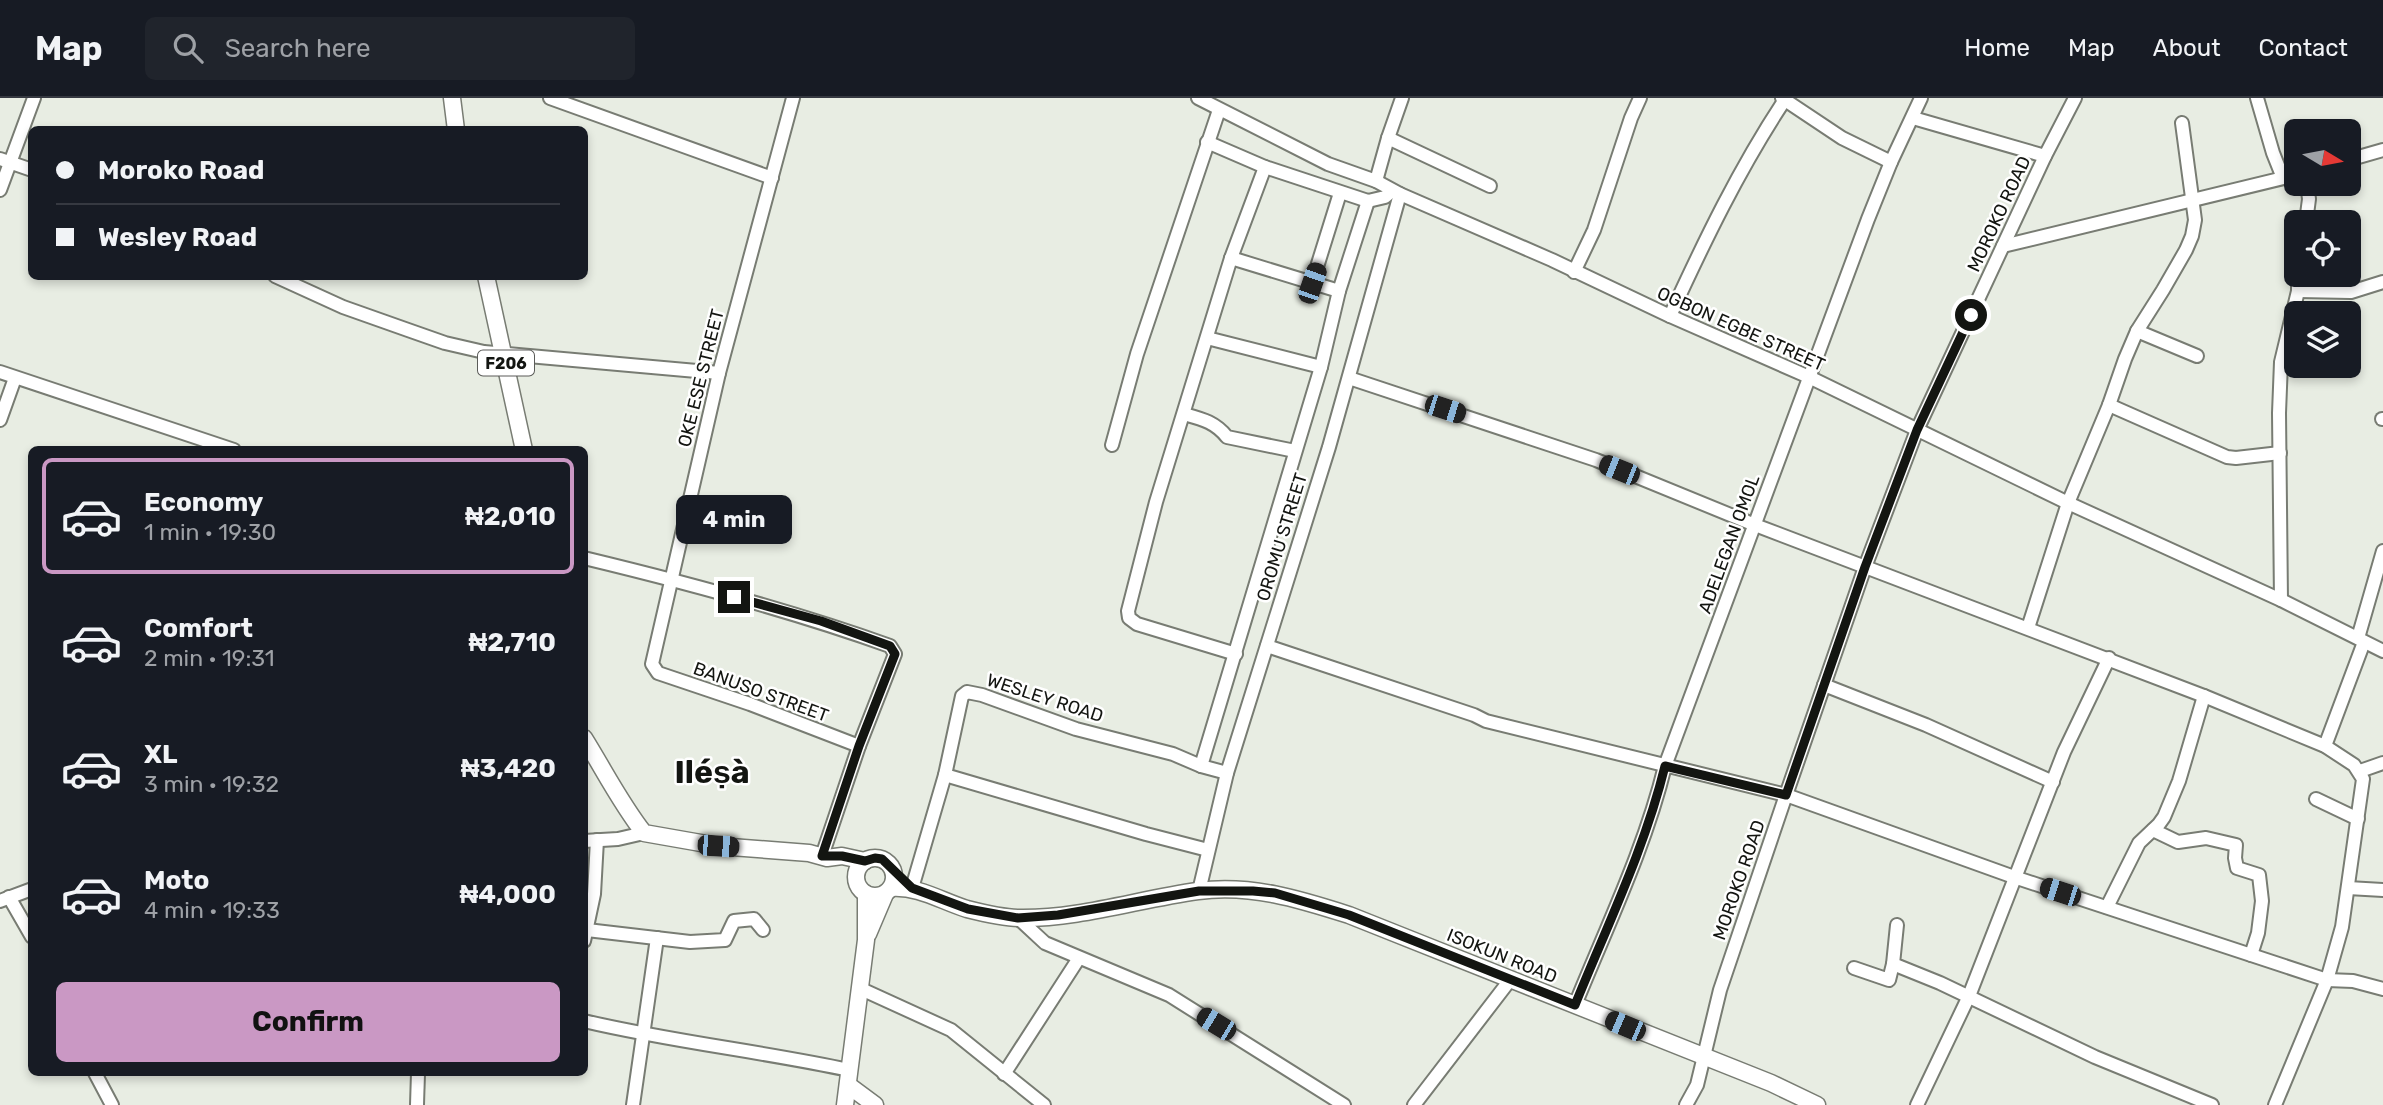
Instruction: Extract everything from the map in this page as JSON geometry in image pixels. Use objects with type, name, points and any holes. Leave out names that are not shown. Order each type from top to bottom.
[{"type":"main road","points":[[452,98],[456,126]]},
{"type":"main road","name":"F206","points":[[487,280],[523,446]]},
{"type":"main road","points":[[588,744],[618,791],[627,811],[644,833],[718,846],[808,853],[825,857],[842,856],[865,861]]},
{"type":"main road","points":[[825,857],[861,888],[877,897],[888,891],[912,888]]},
{"type":"main road","points":[[845,1105],[866,940],[858,868],[865,861],[882,859],[912,888],[968,909],[1018,918],[1058,915],[1199,891]]},
{"type":"main road","points":[[866,940],[894,878],[892,868]]},
{"type":"main road","name":"ISOKUN ROAD","points":[[1199,891],[1275,893],[1349,915],[1771,1083],[1817,1105]]},
{"type":"main road","points":[[848,1078],[875,1105]]},
{"type":"street","points":[[0,190],[5,161],[34,98]]},
{"type":"street","points":[[550,98],[772,178]]},
{"type":"street","name":"OKE ESE STREET","points":[[653,668],[670,579],[719,373],[793,98]]},
{"type":"street","points":[[1198,98],[1328,164],[1376,181],[1396,193]]},
{"type":"street","points":[[1376,181],[1402,98]]},
{"type":"street","points":[[1574,272],[1594,230],[1640,98]]},
{"type":"street","name":"ADELEGAN OMOL","points":[[1575,1005],[1641,846],[1665,766],[1891,162],[1921,98]]},
{"type":"street","name":"MOROKO ROAD","points":[[1686,1105],[1697,1086],[1720,990],[1786,795],[1865,567],[1917,430],[2045,156],[2075,98]]},
{"type":"street","points":[[2257,98],[2273,153],[2284,168]]},
{"type":"street","points":[[1670,316],[1741,168],[1783,99],[1842,138],[1891,162]]},
{"type":"street","points":[[1112,445],[1137,354],[1219,110]]},
{"type":"street","points":[[1913,118],[2045,156]]},
{"type":"street","points":[[2028,628],[2068,503],[2137,331],[2186,250],[2195,220],[2182,123]]},
{"type":"street","points":[[1388,138],[1490,186]]},
{"type":"street","points":[[1207,142],[1265,167],[1368,201],[1396,193]]},
{"type":"street","points":[[2361,156],[2383,150]]},
{"type":"street","points":[[5,161],[28,169]]},
{"type":"street","points":[[1236,654],[1137,624],[1129,618],[1128,611],[1140,559],[1231,258],[1265,167]]},
{"type":"street","points":[[2003,246],[2284,177]]},
{"type":"street","points":[[1312,283],[1340,193]]},
{"type":"street","name":"OGBON EGBE STREET","points":[[1396,193],[1552,260],[1809,377],[2068,503],[2281,600],[2383,650]]},
{"type":"street","name":"OROMU STREET","points":[[1199,891],[1227,773],[1349,377],[1396,193]]},
{"type":"street","points":[[1201,766],[1321,368],[1339,291],[1368,201]]},
{"type":"street","points":[[1231,258],[1339,291]]},
{"type":"street","points":[[284,280],[343,307],[445,342],[504,355],[719,373]]},
{"type":"street","points":[[2298,291],[2351,292],[2383,282]]},
{"type":"street","points":[[2281,600],[2281,362],[2298,287]]},
{"type":"street","points":[[2137,331],[2197,356]]},
{"type":"street","points":[[1207,338],[1321,368]]},
{"type":"street","points":[[0,373],[222,446]]},
{"type":"street","points":[[1349,377],[1596,460],[1755,525],[2109,658],[2325,746],[2360,771],[2363,779],[2342,927],[2327,980],[2275,1105]]},
{"type":"street","points":[[0,420],[15,378]]},
{"type":"street","points":[[2109,405],[2227,457],[2280,453]]},
{"type":"street","points":[[1184,414],[1207,420],[1220,428],[1227,437],[1295,451]]},
{"type":"street","points":[[2325,746],[2361,640],[2383,551]]},
{"type":"street","points":[[588,559],[821,621],[890,646],[895,654],[859,746],[825,857]]},
{"type":"street","points":[[1267,646],[1486,721],[1786,795],[2014,877],[2327,980],[2353,981],[2383,989]]},
{"type":"street","points":[[1917,1105],[1969,996],[2079,717],[2109,658]]},
{"type":"street","name":"BANUSO STREET","points":[[653,668],[658,673],[750,704],[859,746]]},
{"type":"street","points":[[1824,685],[1926,725],[2053,782]]},
{"type":"street","name":"WESLEY ROAD","points":[[912,888],[946,775],[962,696],[967,692],[1076,729],[1173,754],[1227,773]]},
{"type":"street","points":[[2107,907],[2134,850],[2164,817],[2179,780],[2204,696]]},
{"type":"street","points":[[2360,771],[2383,763]]},
{"type":"street","points":[[946,775],[1208,850]]},
{"type":"street","points":[[2316,799],[2358,819]]},
{"type":"street","points":[[2153,830],[2178,842],[2206,838],[2235,845],[2237,868],[2259,875],[2262,901],[2258,933],[2251,955]]},
{"type":"street","points":[[588,926],[594,894],[591,840],[618,839],[644,833]]},
{"type":"street","points":[[2348,888],[2383,890]]},
{"type":"street","points":[[28,890],[5,899],[28,931]]},
{"type":"street","points":[[1018,918],[1045,943],[1169,995],[1344,1105]]},
{"type":"street","points":[[588,936],[716,942],[724,940],[734,922],[754,919],[763,930]]},
{"type":"street","points":[[1854,968],[1889,980],[1897,925]]},
{"type":"street","points":[[633,1105],[657,938]]},
{"type":"street","points":[[1004,1074],[1079,958]]},
{"type":"street","points":[[1893,964],[1969,996],[2095,1057],[2212,1105]]},
{"type":"street","points":[[1415,1105],[1510,980]]},
{"type":"street","points":[[859,988],[951,1030],[1044,1105]]},
{"type":"street","points":[[588,1022],[643,1035],[784,1056],[848,1078]]},
{"type":"street","points":[[96,1076],[111,1105]]},
{"type":"street","points":[[417,1105],[418,1076]]},
{"type":"district","name":"Iléṣà","points":[[712,772]]},
{"type":"route","points":[[734,597],[821,621],[894,649],[895,654],[859,746],[822,856],[842,856],[865,861],[882,859],[912,888],[968,909],[1018,918],[1058,915],[1199,891],[1275,893],[1349,915],[1575,1005],[1641,846],[1665,766],[1786,795],[1865,567],[1917,430],[1971,315]]}]
